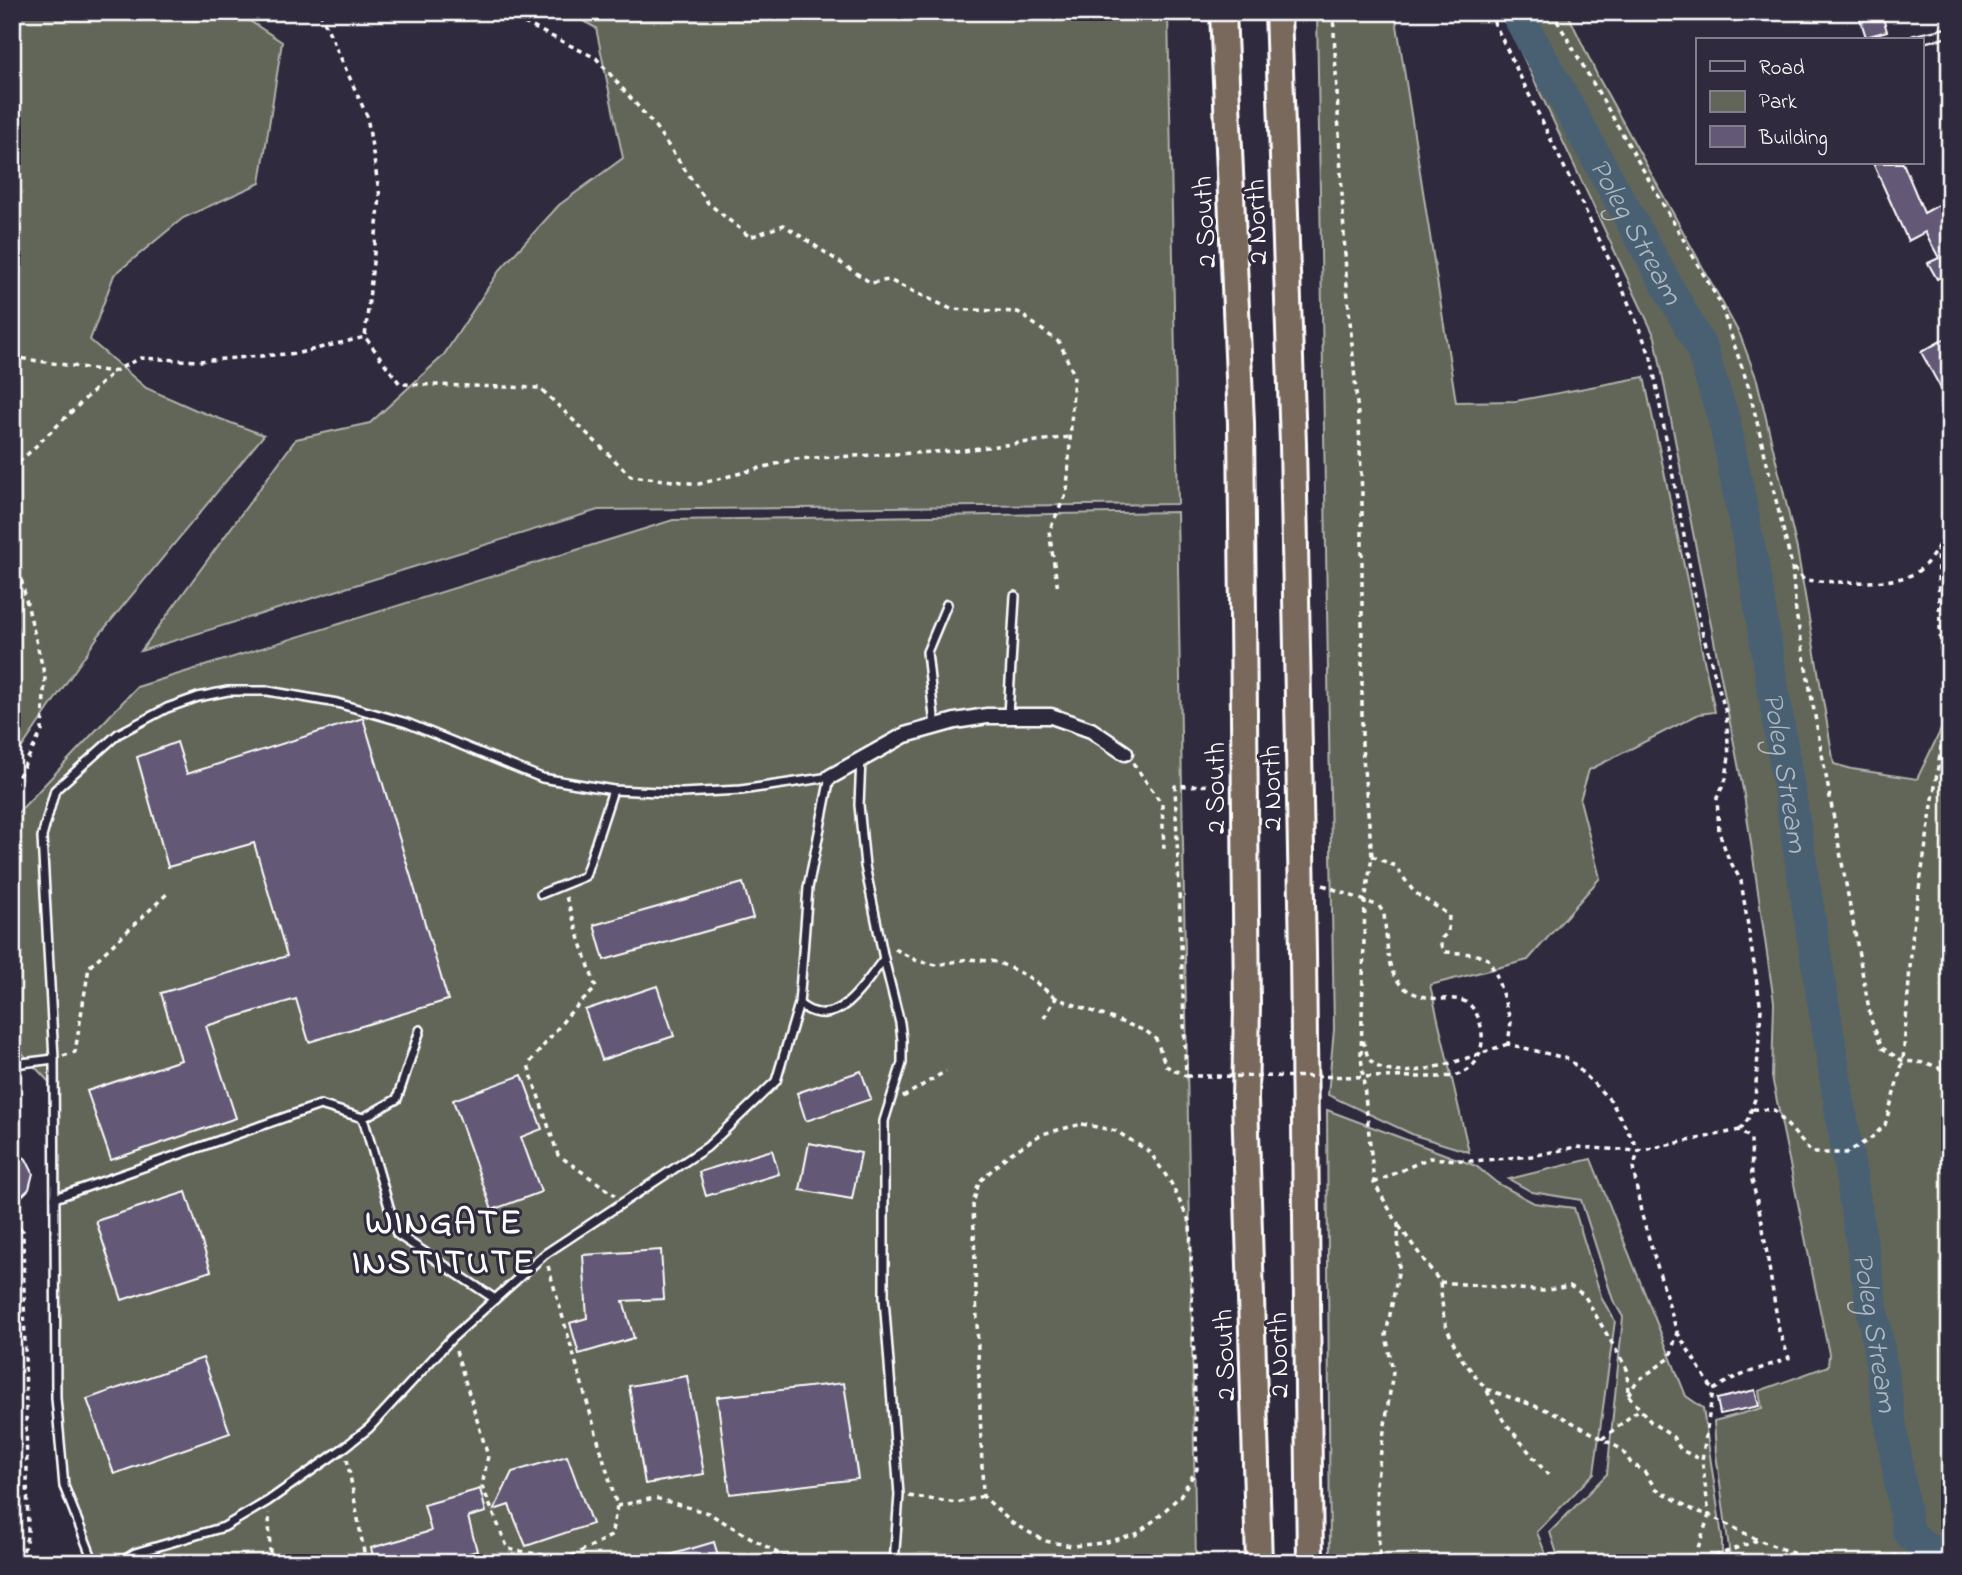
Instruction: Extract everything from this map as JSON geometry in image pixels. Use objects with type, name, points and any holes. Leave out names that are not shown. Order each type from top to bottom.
[{"type":"highway","name":"2 South","points":[[1223,12],[1241,423],[1247,1007],[1245,1099],[1259,1563]]},
{"type":"highway","name":"2 North","points":[[1278,12],[1292,430],[1302,876],[1310,1563]]},
{"type":"street","points":[[830,777],[905,735],[934,726],[987,716],[1051,716],[1091,730],[1125,753]]},
{"type":"lane","points":[[1923,38],[1950,32]]},
{"type":"lane","points":[[1008,715],[1015,596]]},
{"type":"lane","points":[[934,726],[927,652],[947,604]]},
{"type":"lane","points":[[77,1563],[93,1559],[68,1498],[61,1461],[56,1398],[54,1059],[42,837],[55,790],[118,734],[167,708],[198,697],[228,691],[268,691],[337,703],[407,723],[542,778],[613,790],[682,793],[741,790],[830,777],[808,888],[799,1004],[776,1081],[707,1147],[545,1254],[452,1338],[369,1428],[345,1447],[268,1501],[224,1527],[135,1553],[119,1563]]},
{"type":"lane","points":[[861,759],[859,806],[865,866],[899,1015],[902,1040],[902,1063],[884,1121],[884,1298],[899,1495],[894,1563]]},
{"type":"lane","points":[[541,894],[585,876],[613,790]]},
{"type":"lane","points":[[799,1004],[815,1013],[835,1011],[847,1003],[884,958]]},
{"type":"lane","points":[[55,1198],[320,1105],[363,1118],[397,1099],[420,1030]]},
{"type":"lane","points":[[12,1062],[54,1059]]},
{"type":"lane","points":[[363,1118],[397,1234],[495,1299]]},
{"type":"path","points":[[320,12],[367,116],[380,197],[365,337],[400,384],[540,388],[631,475],[699,484],[796,459],[955,451],[1070,437]]},
{"type":"path","points":[[496,12],[512,17],[596,58],[654,125],[708,203],[750,237],[784,225],[871,282],[889,280],[951,309],[1018,312],[1060,344],[1074,375],[1067,492],[1049,531],[1058,590]]},
{"type":"path","points":[[1332,12],[1346,274],[1362,494],[1362,747],[1372,856],[1365,902],[1361,1056],[1374,1183],[1398,1224],[1440,1282],[1444,1320],[1462,1359],[1486,1390],[1503,1420],[1548,1475]]},
{"type":"path","points":[[1374,1183],[1429,1158],[1473,1161],[1532,1156],[1576,1147],[1639,1151],[1740,1130],[1753,1109],[1758,1077],[1761,1009],[1741,881],[1719,832],[1717,798],[1726,779],[1729,733],[1726,713],[1701,628],[1651,357],[1618,278],[1489,12]]},
{"type":"path","points":[[1552,12],[1720,303],[1748,385],[1792,566],[1796,613],[1871,1020],[1882,1048],[1903,1061],[1927,1063],[1950,1075]]},
{"type":"path","points":[[12,469],[113,372],[140,358],[198,361],[299,353],[365,337]]},
{"type":"path","points":[[12,357],[113,372]]},
{"type":"path","points":[[1792,566],[1804,580],[1890,580],[1917,572],[1937,550],[1950,521]]},
{"type":"path","points":[[1753,1109],[1774,1110],[1812,1153],[1846,1153],[1870,1139],[1885,1125],[1903,1061],[1913,928],[1944,728],[1937,550]]},
{"type":"path","points":[[12,553],[15,554],[45,677],[42,731],[12,789]]},
{"type":"path","points":[[1125,753],[1162,804],[1164,849]]},
{"type":"path","points":[[1186,1076],[1175,786],[1244,785]]},
{"type":"path","points":[[1372,856],[1395,866],[1414,892],[1448,915],[1448,932],[1442,938],[1441,946],[1446,951],[1474,954],[1488,959],[1496,974],[1511,1022],[1508,1044]]},
{"type":"path","points":[[880,937],[896,950],[917,961],[937,965],[968,959],[997,962],[1027,976],[1056,998],[1146,1031],[1157,1039],[1166,1066],[1186,1076],[1438,1077],[1460,1075],[1473,1067],[1482,1047],[1480,1022],[1468,1003],[1412,992],[1399,983],[1390,973],[1384,914],[1379,906],[1302,876]]},
{"type":"path","points":[[562,885],[596,988],[569,1014],[527,1065],[558,1154],[623,1201]]},
{"type":"path","points":[[54,1059],[75,1052],[89,967],[170,891]]},
{"type":"path","points":[[1044,1018],[1056,998]]},
{"type":"path","points":[[1361,1036],[1369,1059],[1387,1070],[1410,1073],[1508,1044],[1569,1059],[1611,1101],[1639,1151],[1633,1167],[1642,1212],[1677,1332],[1713,1390],[1702,1460],[1709,1515],[1695,1563]]},
{"type":"path","points":[[890,1105],[946,1071]]},
{"type":"path","points":[[1082,1124],[1116,1130],[1150,1152],[1171,1183],[1190,1223],[1197,1469],[1180,1496],[1135,1535],[1072,1546],[1045,1541],[1012,1522],[983,1496],[973,1205],[979,1182],[1008,1154],[1042,1134],[1082,1124]]},
{"type":"path","points":[[1713,1390],[1731,1379],[1789,1358],[1779,1331],[1762,1222],[1752,1180],[1751,1139],[1740,1130]]},
{"type":"path","points":[[12,1222],[23,1231],[28,1533],[20,1563]]},
{"type":"path","points":[[1380,1563],[1376,1484],[1393,1372],[1386,1335],[1399,1268],[1398,1224]]},
{"type":"path","points":[[452,1338],[488,1456],[482,1486],[508,1549],[567,1561],[611,1536],[617,1506],[545,1254]]},
{"type":"path","points":[[1440,1282],[1543,1291],[1570,1286],[1584,1295],[1627,1369],[1628,1395],[1651,1422],[1673,1437],[1681,1450],[1702,1460]]},
{"type":"path","points":[[1628,1395],[1637,1381],[1670,1357],[1677,1332]]},
{"type":"path","points":[[1486,1390],[1555,1413],[1621,1449],[1631,1463],[1644,1471],[1654,1488],[1693,1510],[1709,1515],[1758,1540],[1819,1563]]},
{"type":"path","points":[[1602,1439],[1641,1408]]},
{"type":"path","points":[[345,1447],[366,1563]]},
{"type":"path","points":[[899,1495],[957,1503],[983,1496]]},
{"type":"path","points":[[617,1506],[655,1498],[708,1513],[795,1563]]},
{"type":"path","points":[[268,1501],[268,1563]]},
{"type":"path","points":[[1695,1563],[1758,1540]]},
{"type":"path","points":[[1853,1563],[1900,1555],[1925,1563]]},
{"type":"green space","points":[[12,12],[236,12],[282,42],[260,183],[183,218],[114,275],[90,340],[146,388],[264,435],[99,635],[12,762]]},
{"type":"green space","points":[[567,12],[1168,12],[1178,504],[598,510],[141,651],[296,439],[370,423],[443,356],[499,271],[559,205],[623,158],[596,28]]},
{"type":"green space","points":[[1317,12],[1395,12],[1456,402],[1516,401],[1644,377],[1715,712],[1699,714],[1589,770],[1580,800],[1600,878],[1528,960],[1430,985],[1469,1152],[1414,1135],[1328,1095],[1334,1029]]},
{"type":"green space","points":[[1502,12],[1567,12],[1598,77],[1740,335],[1757,380],[1797,549],[1834,764],[1917,779],[1950,711],[1950,1563],[1731,1563],[1714,1421],[1762,1408],[1759,1391],[1828,1366],[1829,1354],[1772,1077],[1774,1002],[1744,795],[1655,337]]},
{"type":"green space","name":"WINGATE INSTITUTE","points":[[1177,512],[1196,1563],[95,1563],[59,1488],[49,1082],[12,1042],[12,819],[137,687],[673,520]]},
{"type":"green space","points":[[1327,1110],[1476,1166],[1497,1183],[1534,1203],[1574,1208],[1602,1299],[1615,1321],[1594,1473],[1537,1532],[1549,1563],[1330,1563]]},
{"type":"green space","points":[[1591,1159],[1686,1396],[1703,1408],[1722,1537],[1722,1563],[1560,1563],[1550,1532],[1607,1474],[1623,1317],[1613,1300],[1581,1200],[1532,1192],[1509,1179]]},
{"type":"building","points":[[1858,12],[1881,12],[1887,31],[1866,37]]},
{"type":"building","points":[[1873,164],[1903,164],[1924,213],[1944,202],[1950,213],[1950,226],[1944,229],[1950,239],[1950,278],[1947,273],[1937,279],[1928,263],[1939,258],[1925,232],[1908,241]]},
{"type":"building","points":[[1950,336],[1950,405],[1921,352]]},
{"type":"building","points":[[363,718],[448,1000],[309,1042],[296,999],[206,1026],[236,1118],[111,1160],[87,1091],[181,1060],[161,993],[287,956],[254,843],[168,867],[137,757],[177,742],[187,774]]},
{"type":"building","points":[[743,883],[753,918],[604,960],[594,925]]},
{"type":"building","points":[[657,986],[674,1036],[602,1060],[585,1010]]},
{"type":"building","points":[[861,1071],[871,1099],[806,1121],[797,1093]]},
{"type":"building","points":[[522,1075],[542,1129],[521,1137],[541,1192],[492,1210],[453,1100]]},
{"type":"building","points":[[809,1143],[861,1153],[852,1199],[800,1190]]},
{"type":"building","points":[[12,1149],[26,1159],[33,1173],[29,1189],[12,1200]]},
{"type":"building","points":[[772,1150],[779,1174],[706,1196],[699,1172]]},
{"type":"building","points":[[186,1192],[211,1271],[122,1300],[96,1221]]},
{"type":"building","points":[[661,1250],[664,1299],[623,1301],[634,1338],[579,1354],[570,1323],[587,1318],[583,1255]]},
{"type":"building","points":[[203,1358],[230,1433],[114,1474],[87,1399]]},
{"type":"building","points":[[687,1376],[704,1474],[645,1484],[629,1386]]},
{"type":"building","points":[[844,1383],[858,1479],[730,1494],[717,1397]]},
{"type":"building","points":[[1755,1390],[1759,1406],[1720,1414],[1717,1399]]},
{"type":"building","points":[[567,1456],[592,1524],[526,1546],[509,1505],[494,1510],[512,1472]]},
{"type":"building","points":[[480,1489],[486,1512],[468,1517],[477,1551],[434,1563],[375,1563],[371,1548],[431,1531],[424,1505]]},
{"type":"building","points":[[714,1542],[720,1563],[656,1563],[656,1559]]},
{"type":"waterway","name":"Poleg Stream","points":[[1516,12],[1701,347],[1725,424],[1754,570],[1908,1532],[1927,1549],[1950,1555]]},
{"type":"district","name":"WINGATE INSTITUTE","points":[[444,1241]]}]
